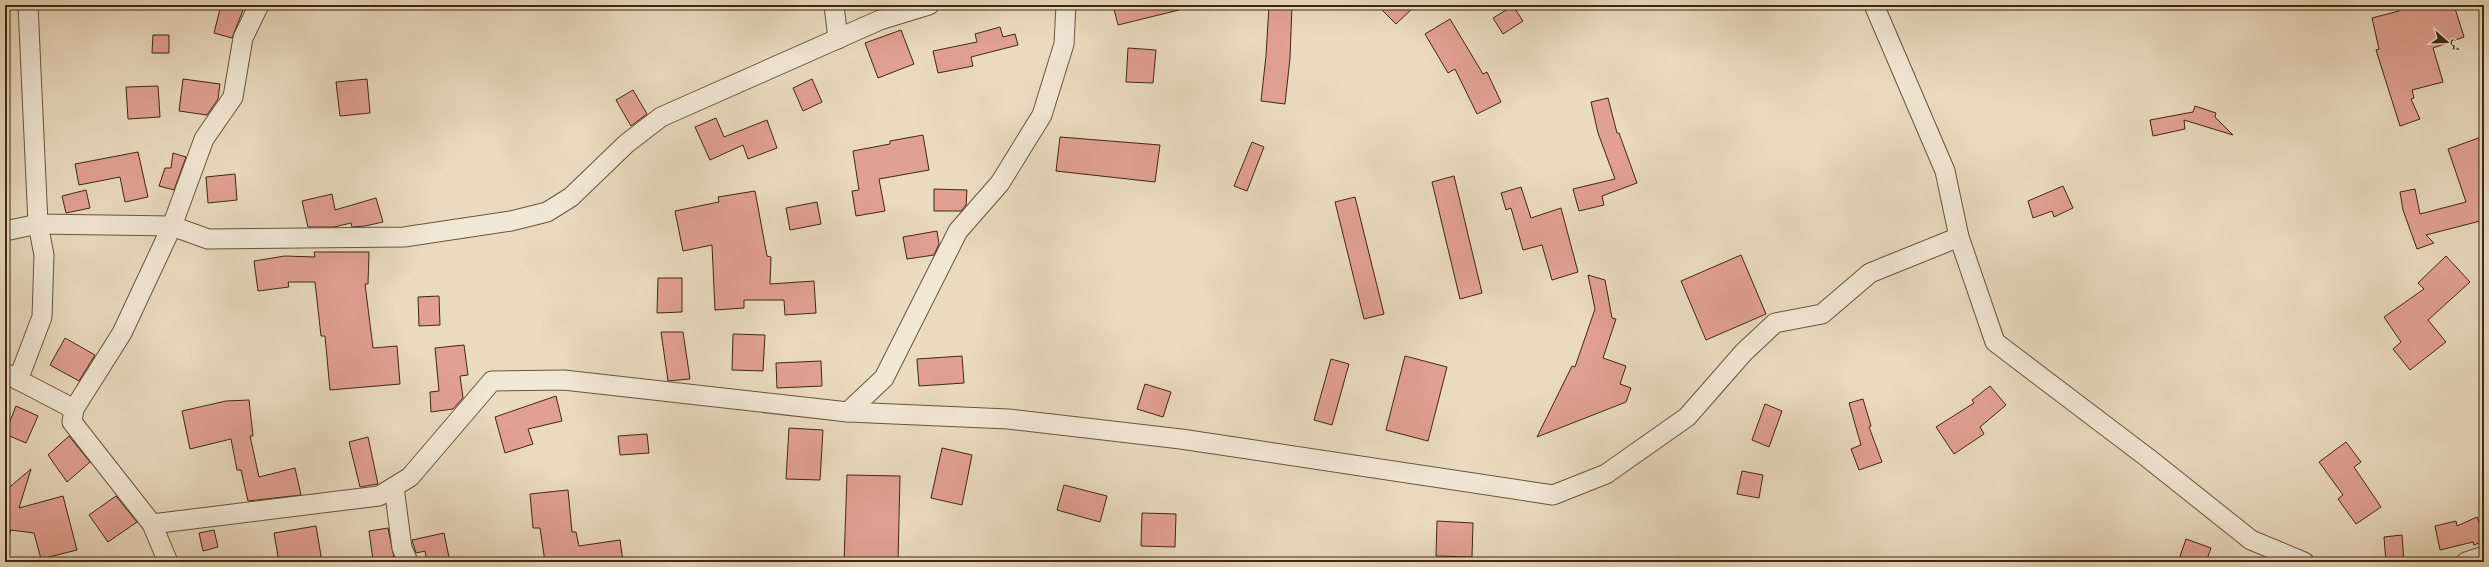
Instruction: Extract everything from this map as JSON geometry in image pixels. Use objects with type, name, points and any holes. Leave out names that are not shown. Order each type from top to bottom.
[{"type":"street","points":[[28,5],[38,224],[44,255],[42,317],[12,376],[74,409]]},
{"type":"street","points":[[168,562],[152,524],[72,422],[74,409],[122,333],[172,226],[204,139],[233,97],[244,38],[259,5]]},
{"type":"street","points":[[834,5],[838,39]]},
{"type":"street","points":[[5,230],[38,224],[172,226],[208,239],[404,237],[511,220],[547,212],[571,197],[626,144],[661,117],[880,20],[929,5]]},
{"type":"street","points":[[848,412],[884,378],[958,231],[1000,183],[1042,115],[1064,44],[1066,5]]},
{"type":"street","points":[[1874,5],[1945,171],[1959,237],[1995,342],[2148,458],[2251,540],[2304,562]]},
{"type":"street","points":[[152,524],[379,496],[410,477],[492,381],[564,380],[848,412],[1008,419],[1181,439],[1554,495],[1606,474],[1687,417],[1744,352],[1775,323],[1822,314],[1870,273],[1959,237]]},
{"type":"street","points":[[394,487],[402,548],[408,562]]},
{"type":"street","points":[[2466,562],[2484,556]]},
{"type":"building","points":[[221,5],[245,5],[232,38],[214,33]]},
{"type":"building","points":[[1113,5],[1178,5],[1179,10],[1118,25]]},
{"type":"building","points":[[1269,5],[1292,5],[1290,58],[1285,104],[1261,101],[1266,56]]},
{"type":"building","points":[[1377,5],[1416,5],[1396,24]]},
{"type":"building","points":[[2398,5],[2454,5],[2464,37],[2433,48],[2443,82],[2412,90],[2414,98],[2411,99],[2420,119],[2400,126],[2376,50],[2379,49],[2372,18],[2399,11]]},
{"type":"building","points":[[1513,6],[1523,21],[1503,34],[1493,18]]},
{"type":"building","points":[[1450,19],[1483,74],[1487,72],[1501,102],[1477,114],[1455,69],[1448,73],[1425,34]]},
{"type":"building","points":[[1000,27],[1003,37],[1015,34],[1018,45],[971,57],[973,66],[938,73],[933,51],[977,42],[975,34]]},
{"type":"building","points":[[901,30],[914,64],[878,78],[865,43]]},
{"type":"building","points":[[153,35],[169,35],[169,53],[152,53]]},
{"type":"building","points":[[1128,48],[1156,50],[1153,83],[1126,82]]},
{"type":"building","points":[[183,79],[220,84],[218,99],[207,115],[179,111]]},
{"type":"building","points":[[367,79],[370,113],[340,116],[336,82]]},
{"type":"building","points":[[812,79],[822,102],[803,111],[793,88]]},
{"type":"building","points":[[158,86],[160,117],[128,119],[126,87]]},
{"type":"building","points":[[633,90],[647,114],[631,126],[616,100]]},
{"type":"building","points":[[1608,98],[1617,133],[1619,133],[1637,183],[1602,196],[1604,205],[1579,211],[1573,189],[1615,179],[1598,133],[1591,102]]},
{"type":"building","points":[[2195,106],[2216,113],[2215,117],[2233,135],[2184,120],[2185,129],[2153,136],[2150,120],[2193,112]]},
{"type":"building","points":[[716,118],[724,137],[767,120],[777,148],[748,159],[743,145],[710,160],[695,127]]},
{"type":"building","points":[[923,135],[929,170],[879,179],[885,211],[856,216],[852,191],[859,190],[853,151],[890,144],[890,141]]},
{"type":"building","points":[[2484,136],[2484,185],[2479,187],[2484,205],[2484,220],[2426,235],[2434,243],[2417,249],[2403,210],[2400,192],[2415,189],[2420,214],[2466,202],[2448,149]]},
{"type":"building","points":[[1060,137],[1160,145],[1155,182],[1056,171]]},
{"type":"building","points":[[1252,142],[1264,147],[1247,191],[1234,186]]},
{"type":"building","points":[[138,152],[148,197],[125,202],[120,177],[79,185],[75,164]]},
{"type":"building","points":[[173,153],[186,157],[174,190],[159,186],[165,168],[171,168]]},
{"type":"building","points":[[235,174],[237,200],[208,203],[206,177]]},
{"type":"building","points":[[1454,176],[1482,293],[1460,299],[1432,182]]},
{"type":"building","points":[[2063,186],[2073,208],[2054,217],[2052,211],[2033,218],[2028,201]]},
{"type":"building","points":[[1521,187],[1531,218],[1561,208],[1578,272],[1552,280],[1542,245],[1523,250],[1511,208],[1506,210],[1501,193]]},
{"type":"building","points":[[934,189],[967,190],[966,205],[961,211],[934,211]]},
{"type":"building","points":[[86,190],[90,208],[66,213],[62,196]]},
{"type":"building","points":[[755,191],[767,256],[771,257],[770,284],[814,281],[816,313],[785,315],[784,300],[744,300],[744,308],[715,310],[712,245],[683,251],[675,211],[719,202],[718,197]]},
{"type":"building","points":[[332,194],[335,210],[376,198],[383,222],[352,227],[351,223],[334,227],[308,227],[302,201]]},
{"type":"building","points":[[1355,197],[1384,314],[1364,319],[1335,202]]},
{"type":"building","points":[[817,202],[821,224],[790,230],[786,208]]},
{"type":"building","points":[[937,231],[939,244],[934,255],[907,259],[903,237]]},
{"type":"building","points":[[314,252],[369,252],[368,284],[365,284],[373,348],[397,346],[400,384],[330,390],[325,336],[321,336],[315,282],[288,282],[289,287],[258,291],[254,261],[285,256],[315,257]]},
{"type":"building","points":[[1741,255],[1766,314],[1706,340],[1681,281]]},
{"type":"building","points":[[2446,256],[2470,282],[2428,320],[2446,342],[2410,370],[2393,349],[2401,342],[2384,317],[2424,289],[2418,283]]},
{"type":"building","points":[[1588,275],[1605,280],[1612,318],[1616,319],[1603,358],[1626,366],[1620,384],[1631,388],[1626,402],[1537,437],[1572,366],[1575,367],[1595,309]]},
{"type":"building","points":[[658,278],[682,278],[682,312],[657,313]]},
{"type":"building","points":[[439,296],[440,325],[419,326],[418,297]]},
{"type":"building","points":[[661,332],[683,332],[690,379],[668,381]]},
{"type":"building","points":[[733,334],[765,335],[763,371],[732,370]]},
{"type":"building","points":[[65,338],[95,355],[79,381],[50,365]]},
{"type":"building","points":[[464,345],[468,375],[460,376],[463,398],[453,409],[431,412],[430,392],[439,391],[435,348]]},
{"type":"building","points":[[962,356],[964,383],[919,386],[917,359]]},
{"type":"building","points":[[1405,356],[1447,367],[1428,441],[1386,430]]},
{"type":"building","points":[[1331,359],[1349,364],[1332,425],[1314,420]]},
{"type":"building","points":[[821,361],[822,386],[777,388],[776,363]]},
{"type":"building","points":[[1145,384],[1171,392],[1163,417],[1137,409]]},
{"type":"building","points":[[1990,386],[2006,405],[1980,427],[1984,434],[1954,454],[1936,427],[1974,403],[1972,400]]},
{"type":"building","points":[[556,396],[562,421],[528,429],[533,444],[505,453],[495,417]]},
{"type":"building","points":[[1863,399],[1871,426],[1869,427],[1882,462],[1859,470],[1851,449],[1861,445],[1849,403]]},
{"type":"building","points":[[249,400],[253,436],[250,436],[259,477],[295,468],[301,495],[248,501],[241,470],[237,470],[231,439],[190,449],[182,411],[226,401]]},
{"type":"building","points":[[1765,404],[1782,411],[1769,447],[1752,440]]},
{"type":"building","points":[[16,406],[38,416],[26,443],[5,434]]},
{"type":"building","points":[[789,428],[823,430],[820,480],[786,479]]},
{"type":"building","points":[[647,434],[649,453],[620,455],[618,436]]},
{"type":"building","points":[[69,436],[90,462],[67,482],[48,455]]},
{"type":"building","points":[[368,437],[378,484],[360,487],[349,442]]},
{"type":"building","points":[[2346,442],[2361,462],[2354,467],[2381,507],[2356,524],[2338,499],[2343,495],[2319,462]]},
{"type":"building","points":[[942,448],[972,455],[962,505],[931,498]]},
{"type":"building","points":[[31,469],[19,508],[63,496],[77,550],[41,559],[34,533],[11,530],[8,541],[5,540],[5,491]]},
{"type":"building","points":[[1742,471],[1763,475],[1759,498],[1737,494]]},
{"type":"building","points":[[847,475],[900,476],[898,562],[844,562]]},
{"type":"building","points":[[1064,485],[1107,496],[1100,522],[1057,510]]},
{"type":"building","points":[[568,490],[572,532],[576,532],[579,546],[620,540],[623,562],[545,562],[540,528],[533,528],[530,494]]},
{"type":"building","points":[[116,496],[137,522],[108,542],[89,515]]},
{"type":"building","points":[[1142,513],[1176,514],[1175,547],[1141,546]]},
{"type":"building","points":[[2477,517],[2484,534],[2484,541],[2474,545],[2473,542],[2440,550],[2435,526],[2456,521],[2457,526]]},
{"type":"building","points":[[1437,521],[1473,523],[1472,557],[1436,556]]},
{"type":"building","points":[[316,526],[322,562],[279,562],[274,533]]},
{"type":"building","points":[[388,528],[394,557],[373,560],[369,531]]},
{"type":"building","points":[[214,530],[218,547],[203,551],[199,533]]},
{"type":"building","points":[[444,533],[450,562],[427,562],[425,551],[416,553],[412,540]]},
{"type":"building","points":[[2402,535],[2404,562],[2386,562],[2384,537]]},
{"type":"building","points":[[2186,539],[2211,548],[2206,562],[2178,562]]}]
